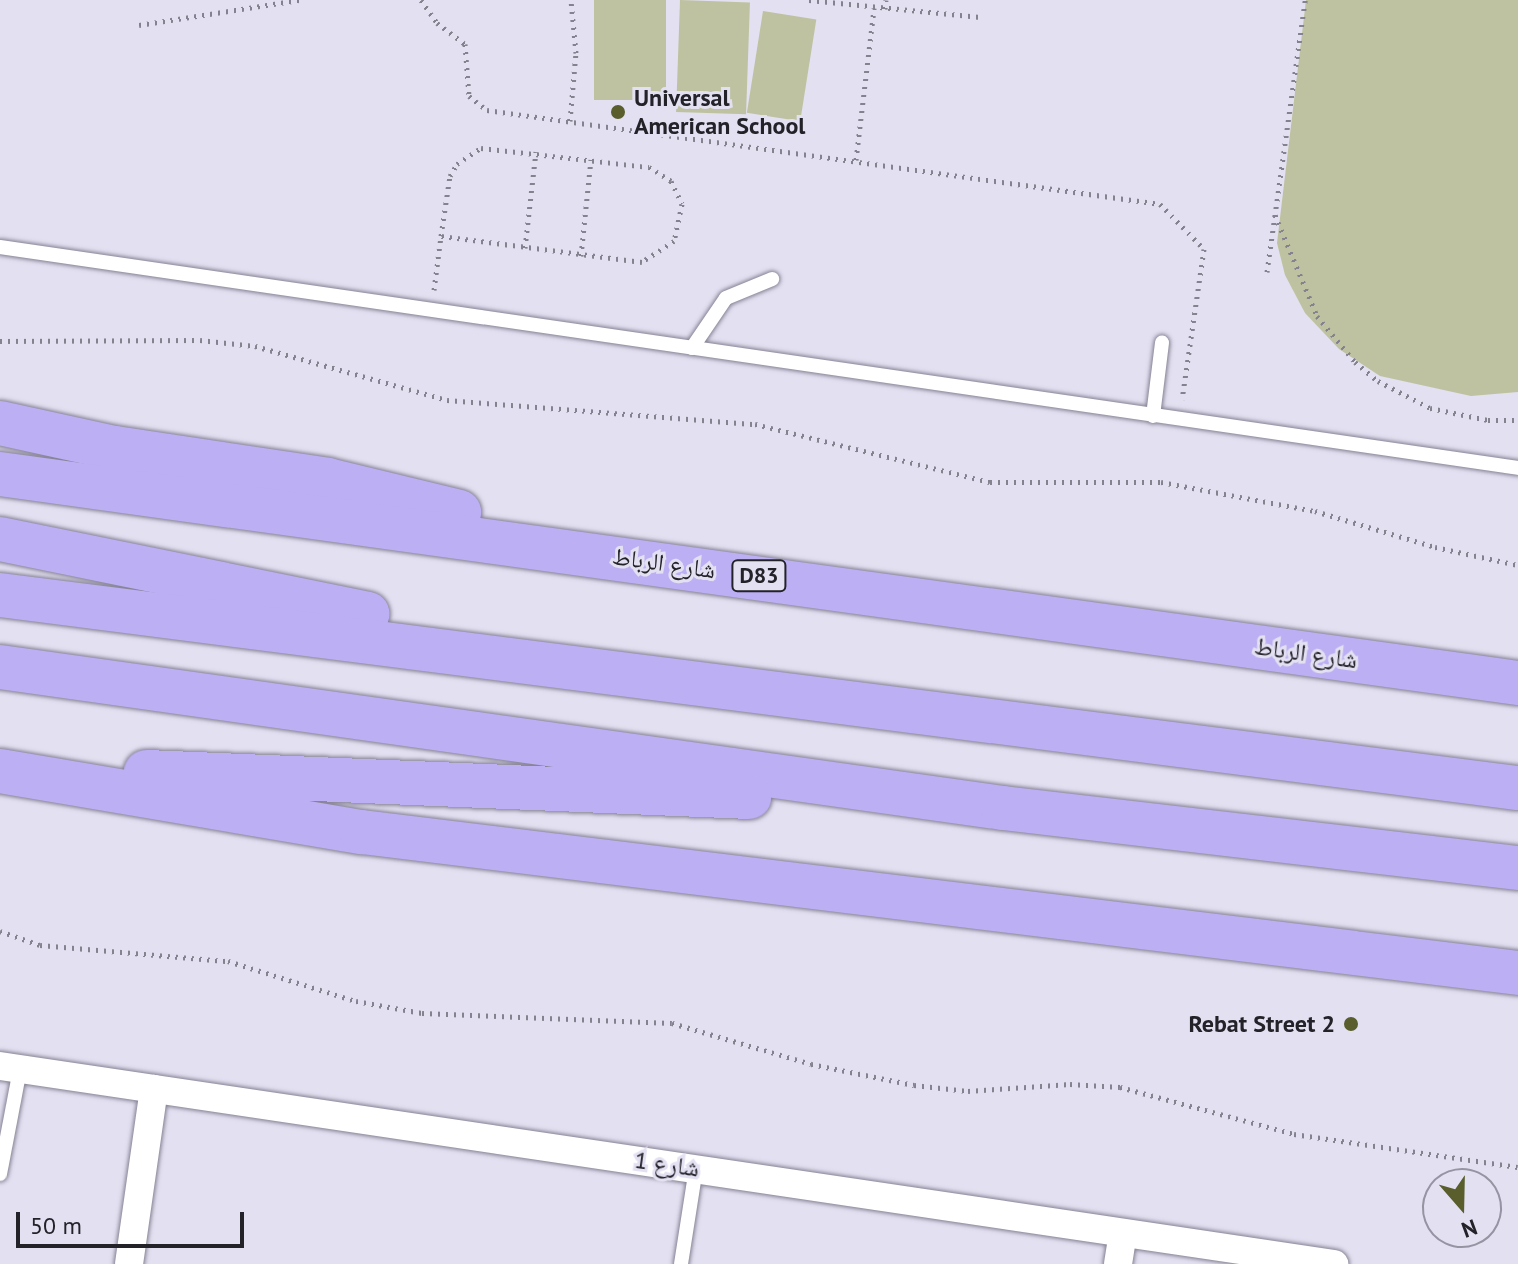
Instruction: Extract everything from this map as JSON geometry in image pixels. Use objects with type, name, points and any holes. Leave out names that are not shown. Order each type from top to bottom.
[{"type":"highway","points":[[0,423],[115,448],[351,485],[655,562]]},
{"type":"highway","name":"شارع الرباط","points":[[0,474],[1518,683]]},
{"type":"highway","points":[[0,539],[691,680]]},
{"type":"highway","points":[[0,595],[691,680],[1518,788]]},
{"type":"highway","points":[[0,667],[1003,808],[1518,868]]},
{"type":"highway","points":[[0,769],[1003,808]]},
{"type":"highway","points":[[0,769],[362,832],[1518,973]]},
{"type":"street","name":"شارع 1","points":[[10,1068],[1334,1264]]},
{"type":"street","points":[[129,1264],[154,1089]]},
{"type":"street","points":[[1118,1264],[1123,1233]]},
{"type":"lane","points":[[0,247],[1518,468]]},
{"type":"lane","points":[[692,348],[726,298],[772,279]]},
{"type":"lane","points":[[1153,416],[1162,343]]},
{"type":"lane","points":[[0,1174],[10,1068]]},
{"type":"lane","points":[[681,1264],[696,1168]]},
{"type":"path","points":[[139,25],[299,0]]},
{"type":"path","points":[[421,0],[437,23],[465,44],[467,90],[472,102],[487,110],[1151,200],[1167,208],[1204,249],[1179,420]]},
{"type":"path","points":[[570,121],[576,53],[571,0]]},
{"type":"path","points":[[809,0],[980,17]]},
{"type":"path","points":[[885,9],[886,0]]},
{"type":"path","points":[[1267,272],[1305,0]]},
{"type":"path","points":[[856,160],[874,8]]},
{"type":"path","points":[[431,310],[441,236],[450,176],[457,164],[481,148],[536,152],[661,173],[678,192],[683,217],[674,241],[655,258],[629,263],[441,236]]},
{"type":"path","points":[[525,248],[536,152]]},
{"type":"path","points":[[581,256],[591,160]]},
{"type":"path","points":[[1275,215],[1317,316],[1355,362],[1378,381],[1430,408],[1488,420],[1518,420]]},
{"type":"path","points":[[0,341],[200,340],[255,346],[447,400],[755,424],[990,482],[1161,482],[1315,511],[1435,547],[1518,565]]},
{"type":"path","points":[[0,931],[40,945],[228,961],[356,1001],[422,1013],[672,1023],[811,1064],[914,1085],[968,1091],[1070,1084],[1120,1087],[1294,1134],[1518,1167]]},
{"type":"green space","points":[[594,0],[666,0],[666,100],[594,100]]},
{"type":"green space","points":[[680,0],[750,2],[746,114],[676,112]]},
{"type":"green space","points":[[1306,0],[1518,0],[1518,392],[1471,396],[1380,376],[1339,349],[1305,313],[1285,275],[1277,243]]},
{"type":"green space","points":[[763,11],[816,19],[800,121],[747,113]]},
{"type":"place","name":"Universal American School","points":[[618,112]]},
{"type":"place","name":"Rebat Street 2","points":[[1351,1024]]}]
